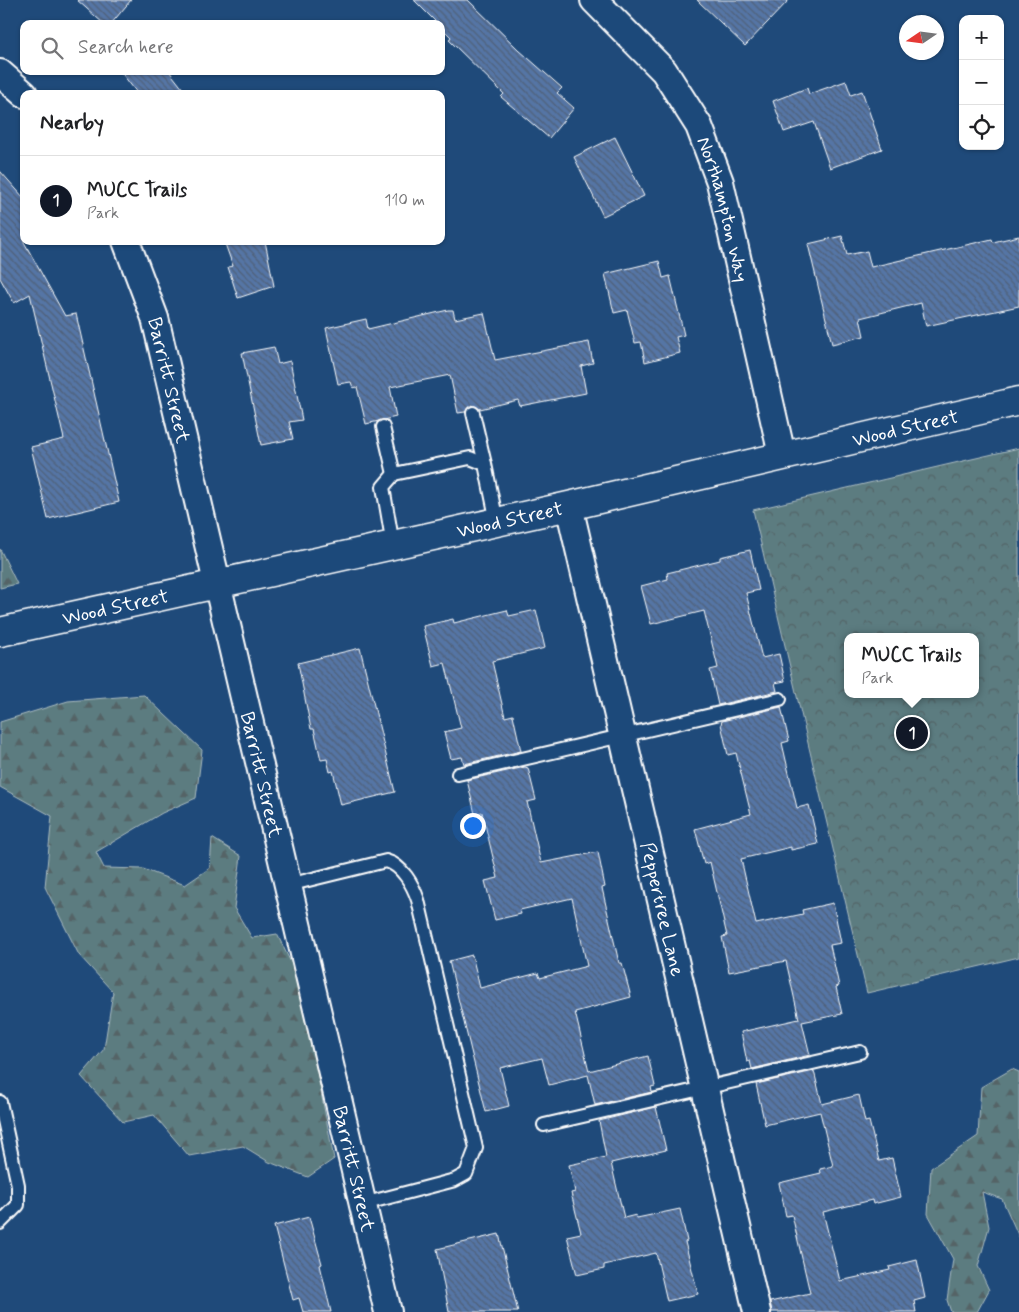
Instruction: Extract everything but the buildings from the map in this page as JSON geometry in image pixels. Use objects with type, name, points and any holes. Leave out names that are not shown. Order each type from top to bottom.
[{"type":"street","name":"Northampton Way","points":[[605,4],[664,71],[700,126],[720,182],[782,455]]},
{"type":"street","points":[[0,74],[20,91]]},
{"type":"street","name":"Barritt Street","points":[[128,245],[155,318],[388,1312]]},
{"type":"street","name":"Wood Street","points":[[0,632],[569,506],[1019,401]]},
{"type":"street","name":"Peppertree Lane","points":[[569,506],[757,1312]]},
{"type":"lane","points":[[473,413],[497,522]]},
{"type":"lane","points":[[383,427],[394,474]]},
{"type":"lane","points":[[393,545],[382,487],[394,474],[470,458],[485,464]]},
{"type":"lane","points":[[458,774],[622,734],[780,699]]},
{"type":"lane","points":[[288,885],[386,861],[395,864],[414,889],[418,900],[476,1148],[466,1174],[456,1180],[363,1204]]},
{"type":"lane","points":[[544,1125],[860,1052]]},
{"type":"lane","points":[[0,1102],[18,1185],[18,1205],[0,1224]]},
{"type":"green space","points":[[1019,448],[1019,957],[867,993],[753,510]]},
{"type":"green space","points":[[0,549],[17,584],[0,588]]},
{"type":"green space","points":[[144,695],[202,750],[196,798],[162,813],[96,852],[104,868],[143,869],[185,885],[210,868],[212,838],[241,856],[234,908],[252,938],[277,934],[299,979],[334,1159],[308,1177],[269,1162],[243,1146],[189,1156],[154,1115],[123,1122],[81,1076],[104,1049],[113,992],[79,955],[45,887],[52,816],[0,787],[0,722],[68,701]]},
{"type":"green space","points":[[1012,1069],[1019,1072],[1019,1237],[1002,1199],[982,1192],[989,1227],[978,1266],[989,1290],[977,1312],[951,1312],[947,1300],[953,1259],[928,1214],[931,1168],[978,1136],[981,1087]]},
{"type":"place","name":"MUCC Trails","points":[[912,733]]}]
